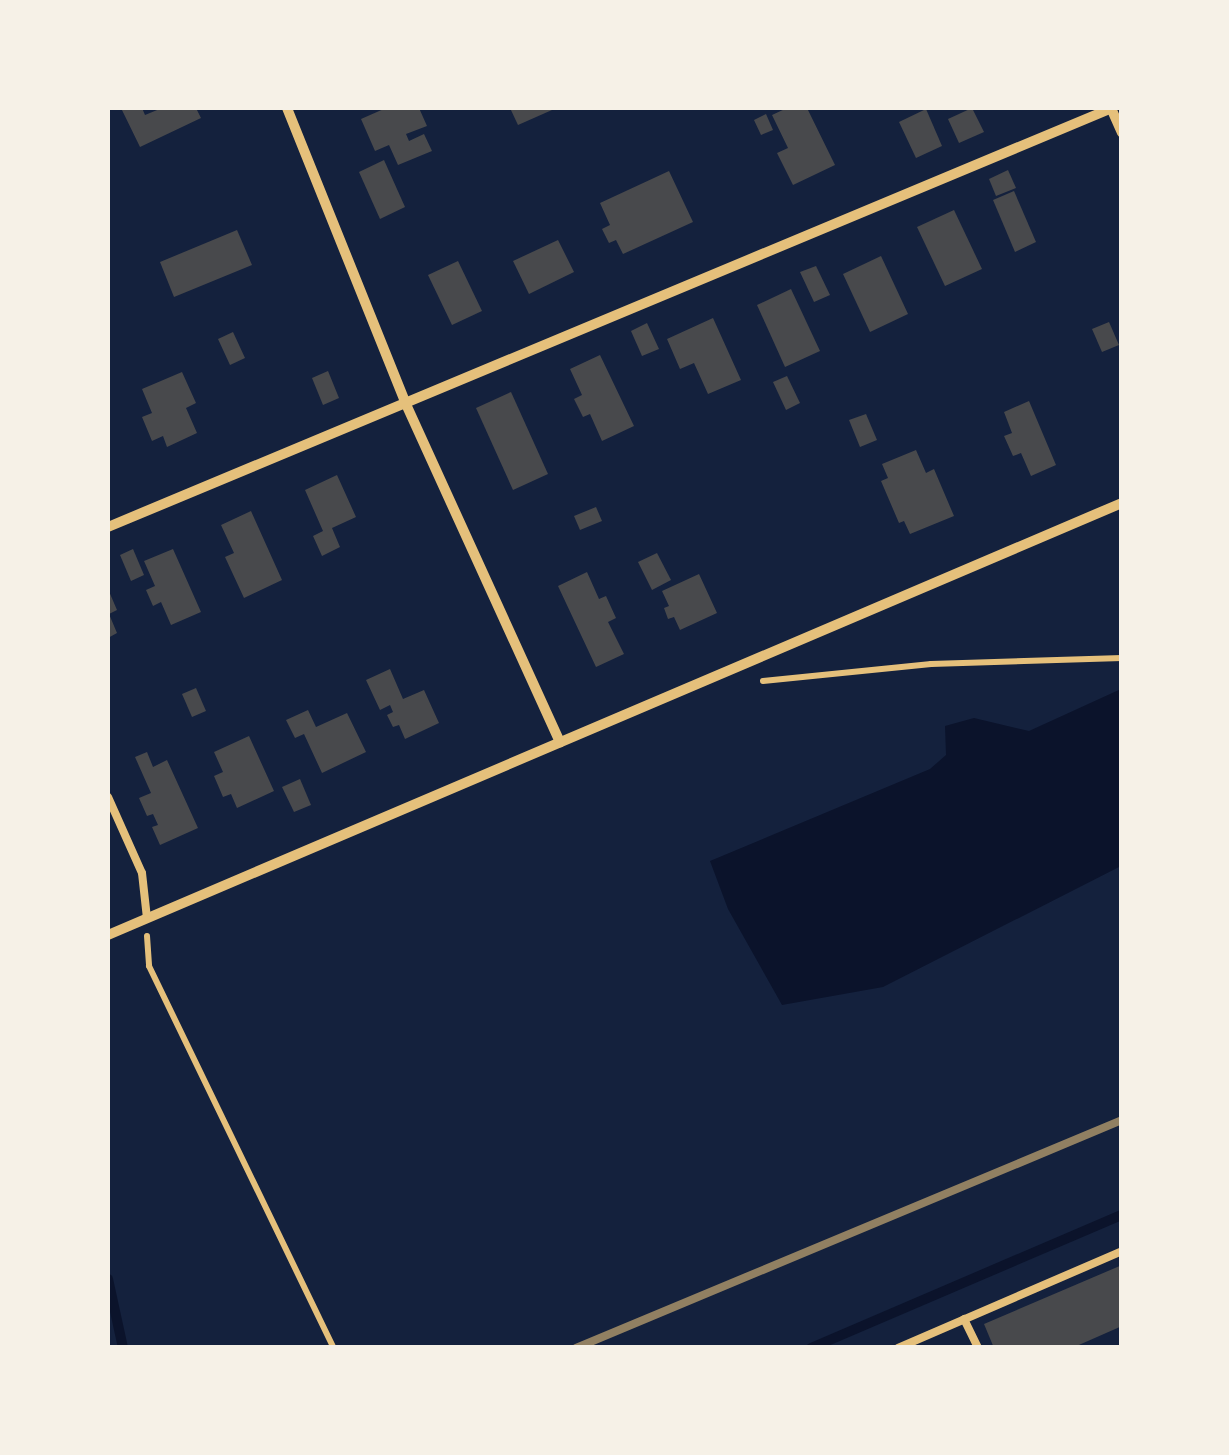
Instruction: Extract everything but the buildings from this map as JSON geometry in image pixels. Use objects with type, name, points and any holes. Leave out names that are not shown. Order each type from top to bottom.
[{"type":"street","points":[[290,108],[405,402],[560,742]]},
{"type":"street","points":[[108,526],[1111,108],[1122,132]]},
{"type":"street","points":[[108,935],[1122,503]]},
{"type":"lane","points":[[108,797],[142,874],[146,918]]},
{"type":"lane","points":[[898,1348],[1122,1251]]},
{"type":"lane","points":[[964,1319],[978,1348]]},
{"type":"path","points":[[743,683],[931,664],[1122,658]]},
{"type":"path","points":[[146,918],[149,966],[334,1348]]},
{"type":"water","points":[[1121,689],[1121,866],[883,987],[782,1005],[728,909],[710,861],[930,769],[946,755],[945,726],[974,718],[1029,731]]},
{"type":"waterway","points":[[811,1348],[1122,1215]]},
{"type":"waterway","points":[[108,1279],[123,1348]]},
{"type":"railway","points":[[576,1348],[1122,1120]]}]
